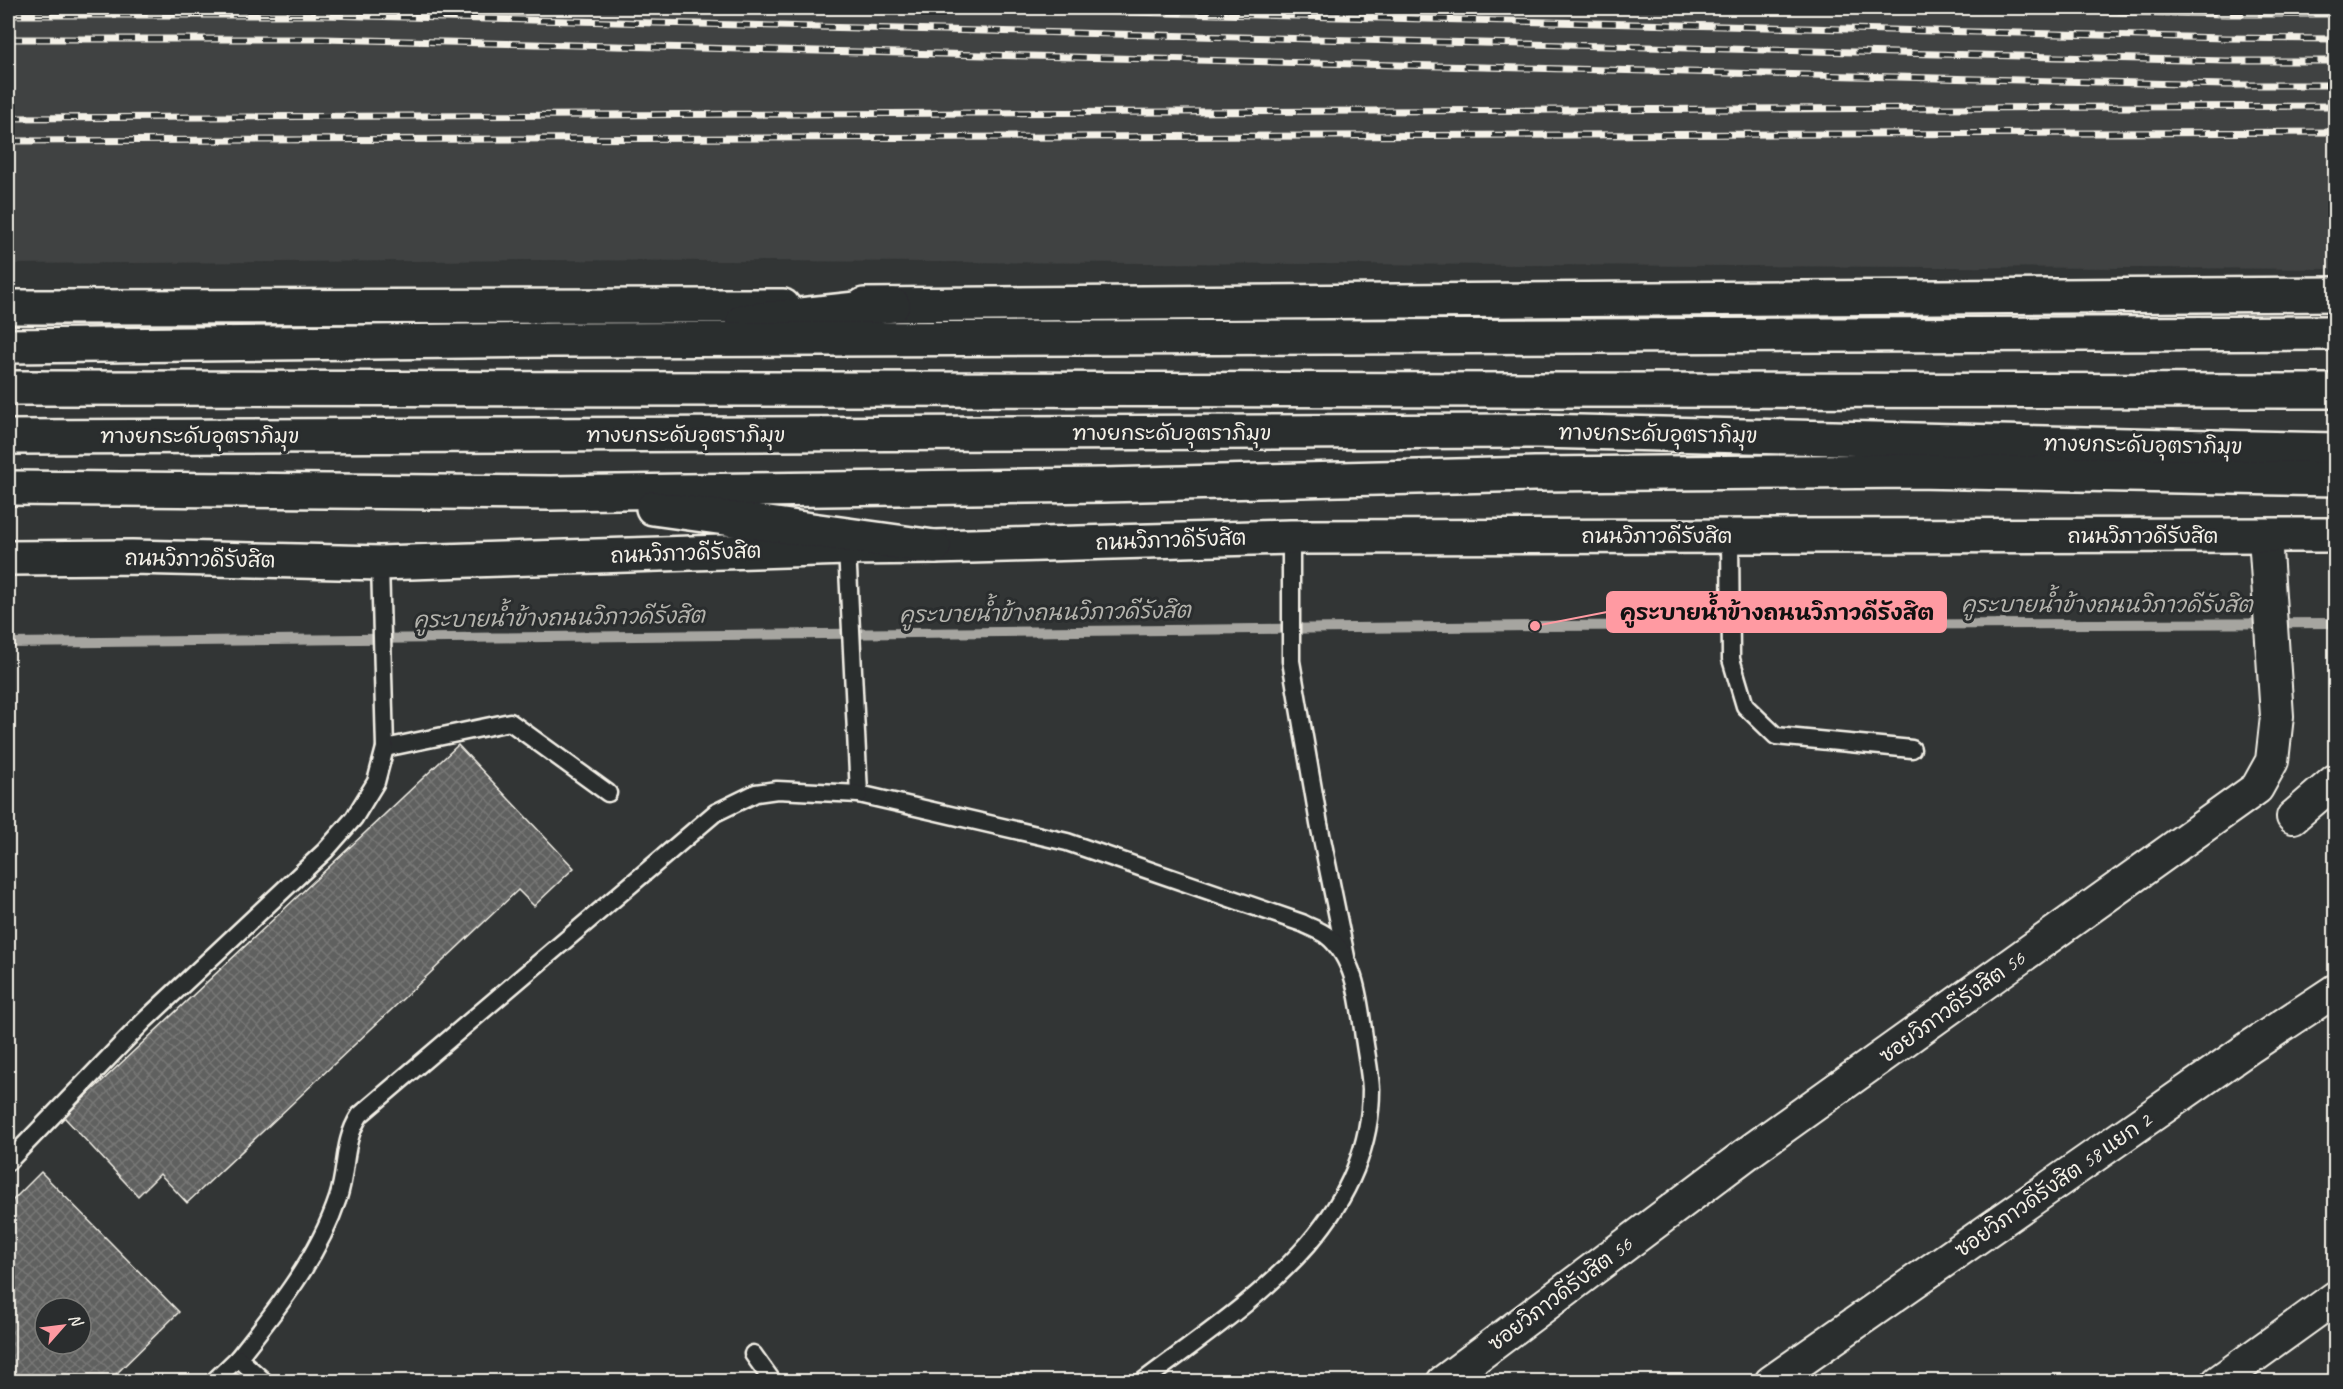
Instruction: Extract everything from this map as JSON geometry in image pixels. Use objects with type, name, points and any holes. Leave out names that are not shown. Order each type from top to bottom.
[{"type":"main road","points":[[8,307],[893,305],[2336,294]]},
{"type":"main road","points":[[553,340],[893,305]]},
{"type":"main road","points":[[8,346],[553,340],[2336,333]]},
{"type":"main road","name":"ทางยกระดับอุตราภิมุข","points":[[8,388],[2336,391]]},
{"type":"main road","name":"ทางยกระดับอุตราภิมุข","points":[[8,437],[1537,431],[2336,450]]},
{"type":"main road","points":[[8,488],[550,493],[1104,485],[1547,474],[1914,471],[2336,479]]},
{"type":"main road","points":[[550,493],[934,547]]},
{"type":"main road","name":"ถนนวิภาวดีรังสิต","points":[[8,558],[132,557],[380,563],[1291,537],[2336,535]]},
{"type":"street","name":"ซอยวิภาวดีรังสิต 56","points":[[1443,1382],[1763,1142],[2257,788],[2272,761],[2277,716],[2265,536]]},
{"type":"street","points":[[2292,817],[2336,780]]},
{"type":"street","name":"ซอยวิภาวดีรังสิต 58 แยก 2","points":[[1771,1382],[2240,1053],[2336,990]]},
{"type":"street","points":[[2218,1382],[2336,1297]]},
{"type":"lane","points":[[1730,536],[1731,659],[1745,706],[1776,736],[1912,749]]},
{"type":"lane","points":[[1142,1382],[1253,1298],[1292,1263],[1323,1228],[1348,1187],[1365,1142],[1371,1089],[1360,1005],[1347,961],[1319,824],[1291,661],[1291,537]]},
{"type":"lane","points":[[847,548],[860,794]]},
{"type":"lane","points":[[8,1162],[144,1021],[325,851],[354,818],[376,782],[385,748],[380,563]]},
{"type":"lane","points":[[385,748],[510,722],[608,793]]},
{"type":"lane","points":[[213,1382],[238,1358],[288,1294],[323,1232],[344,1179],[348,1138],[360,1115],[716,813],[756,793],[777,790],[860,794],[1067,842],[1302,923],[1327,936],[1347,961]]},
{"type":"lane","points":[[753,1354],[773,1382]]},
{"type":"lane","points":[[238,1358],[264,1382]]},
{"type":"shaded area","points":[[8,8],[2335,8],[2335,269],[534,260],[8,264]]},
{"type":"building","points":[[458,745],[574,868],[534,906],[518,890],[187,1203],[160,1174],[138,1196],[64,1117]]},
{"type":"building","points":[[41,1172],[179,1312],[108,1382],[8,1382],[8,1205]]},
{"type":"waterway","name":"คูระบายน้ำข้างถนนวิภาวดีรังสิต","points":[[8,643],[1535,626],[2336,623]]},
{"type":"railway","points":[[958,8],[2336,39]]},
{"type":"railway","points":[[1936,8],[2336,14]]},
{"type":"railway","points":[[8,15],[322,15],[2226,61],[2336,61]]},
{"type":"railway","points":[[8,39],[323,39],[2226,85],[2336,85]]},
{"type":"railway","points":[[8,118],[2336,106]]},
{"type":"railway","points":[[8,141],[2336,132]]},
{"type":"place","name":"คูระบายน้ำข้างถนนวิภาวดีรังสิต","points":[[1535,626]]}]
